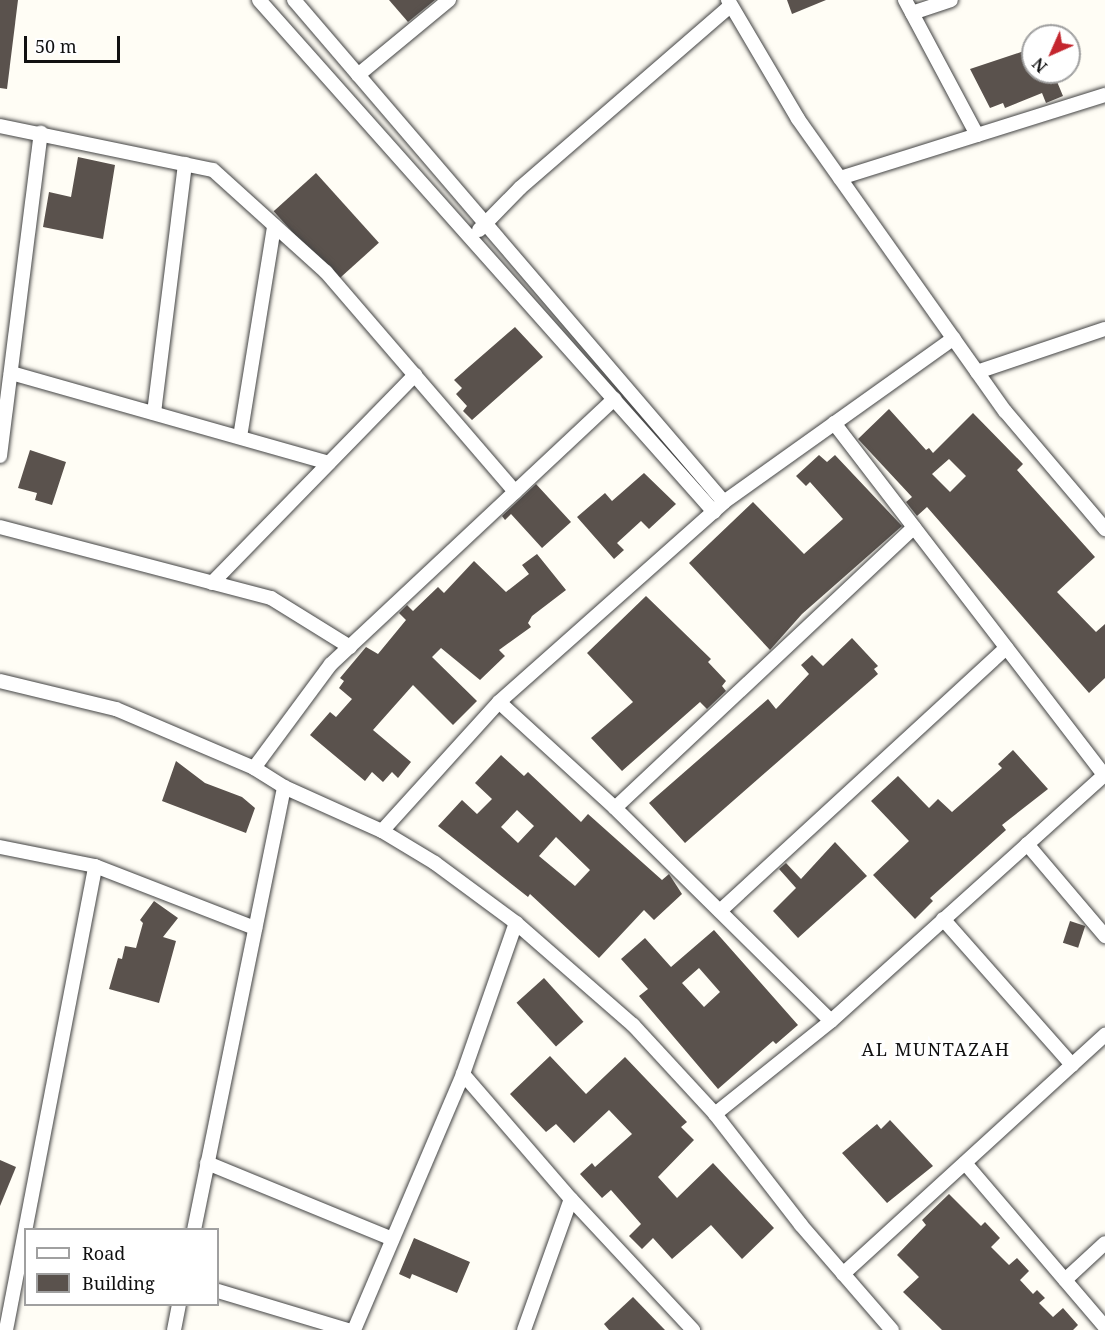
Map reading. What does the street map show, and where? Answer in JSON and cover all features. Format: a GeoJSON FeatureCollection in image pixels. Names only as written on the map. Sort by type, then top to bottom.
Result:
{"type":"FeatureCollection","features":[{"type":"Feature","properties":{"kind":"street"},"geometry":{"type":"LineString","coordinates":[[259,0],[614,399],[719,507]]}},
{"type":"Feature","properties":{"kind":"street"},"geometry":{"type":"LineString","coordinates":[[294,0],[485,223],[719,507]]}},
{"type":"Feature","properties":{"kind":"street"},"geometry":{"type":"LineString","coordinates":[[358,75],[449,0]]}},
{"type":"Feature","properties":{"kind":"street"},"geometry":{"type":"LineString","coordinates":[[905,0],[977,135]]}},
{"type":"Feature","properties":{"kind":"street"},"geometry":{"type":"LineString","coordinates":[[912,13],[951,0]]}},
{"type":"Feature","properties":{"kind":"street"},"geometry":{"type":"LineString","coordinates":[[471,237],[729,3],[798,119],[977,372],[1005,411],[1105,529]]}},
{"type":"Feature","properties":{"kind":"street"},"geometry":{"type":"LineString","coordinates":[[840,178],[1105,95]]}},
{"type":"Feature","properties":{"kind":"street"},"geometry":{"type":"LineString","coordinates":[[0,126],[213,170],[326,272],[515,492]]}},
{"type":"Feature","properties":{"kind":"street"},"geometry":{"type":"LineString","coordinates":[[0,456],[41,133]]}},
{"type":"Feature","properties":{"kind":"street"},"geometry":{"type":"LineString","coordinates":[[154,413],[185,164]]}},
{"type":"Feature","properties":{"kind":"street"},"geometry":{"type":"LineString","coordinates":[[240,437],[274,226]]}},
{"type":"Feature","properties":{"kind":"street"},"geometry":{"type":"LineString","coordinates":[[977,372],[1105,329]]}},
{"type":"Feature","properties":{"kind":"street"},"geometry":{"type":"LineString","coordinates":[[382,831],[499,702],[719,507],[954,338]]}},
{"type":"Feature","properties":{"kind":"street"},"geometry":{"type":"LineString","coordinates":[[11,373],[329,463]]}},
{"type":"Feature","properties":{"kind":"street"},"geometry":{"type":"LineString","coordinates":[[212,583],[415,375]]}},
{"type":"Feature","properties":{"kind":"street"},"geometry":{"type":"LineString","coordinates":[[254,768],[330,664],[614,399]]}},
{"type":"Feature","properties":{"kind":"street"},"geometry":{"type":"LineString","coordinates":[[715,1114],[831,1021],[1105,774],[834,423]]}},
{"type":"Feature","properties":{"kind":"street"},"geometry":{"type":"LineString","coordinates":[[0,527],[271,598],[350,647]]}},
{"type":"Feature","properties":{"kind":"street"},"geometry":{"type":"LineString","coordinates":[[615,808],[914,527]]}},
{"type":"Feature","properties":{"kind":"street"},"geometry":{"type":"LineString","coordinates":[[720,911],[1006,648]]}},
{"type":"Feature","properties":{"kind":"street"},"geometry":{"type":"LineString","coordinates":[[0,681],[116,709],[254,768],[284,787],[382,831],[435,863],[516,923],[633,1025],[715,1114],[801,1226],[892,1330]]}},
{"type":"Feature","properties":{"kind":"street"},"geometry":{"type":"LineString","coordinates":[[499,702],[615,808],[831,1021]]}},
{"type":"Feature","properties":{"kind":"street"},"geometry":{"type":"LineString","coordinates":[[194,1228],[284,787]]}},
{"type":"Feature","properties":{"kind":"street"},"geometry":{"type":"LineString","coordinates":[[1027,844],[1105,936]]}},
{"type":"Feature","properties":{"kind":"street"},"geometry":{"type":"LineString","coordinates":[[0,847],[95,866],[255,928]]}},
{"type":"Feature","properties":{"kind":"street"},"geometry":{"type":"LineString","coordinates":[[26,1228],[95,866]]}},
{"type":"Feature","properties":{"kind":"street"},"geometry":{"type":"LineString","coordinates":[[943,919],[1072,1065]]}},
{"type":"Feature","properties":{"kind":"street"},"geometry":{"type":"LineString","coordinates":[[354,1330],[464,1074],[516,923]]}},
{"type":"Feature","properties":{"kind":"street"},"geometry":{"type":"LineString","coordinates":[[843,1274],[1105,1035]]}},
{"type":"Feature","properties":{"kind":"street"},"geometry":{"type":"LineString","coordinates":[[464,1074],[571,1199],[693,1330]]}},
{"type":"Feature","properties":{"kind":"street"},"geometry":{"type":"LineString","coordinates":[[207,1163],[393,1239]]}},
{"type":"Feature","properties":{"kind":"street"},"geometry":{"type":"LineString","coordinates":[[965,1163],[1105,1327]]}},
{"type":"Feature","properties":{"kind":"street"},"geometry":{"type":"LineString","coordinates":[[524,1330],[571,1199]]}},
{"type":"Feature","properties":{"kind":"street"},"geometry":{"type":"LineString","coordinates":[[6,1330],[24,1236]]}},
{"type":"Feature","properties":{"kind":"street"},"geometry":{"type":"LineString","coordinates":[[1065,1280],[1105,1243]]}},
{"type":"Feature","properties":{"kind":"street"},"geometry":{"type":"LineString","coordinates":[[219,1291],[348,1330]]}},
{"type":"Feature","properties":{"kind":"street"},"geometry":{"type":"LineString","coordinates":[[174,1330],[179,1306]]}},
{"type":"Feature","properties":{"kind":"building"},"geometry":{"type":"Polygon","coordinates":[[[0,0],[18,0],[7,89],[0,88],[0,0]]]}},
{"type":"Feature","properties":{"kind":"building"},"geometry":{"type":"Polygon","coordinates":[[[389,0],[435,0],[408,22],[389,0]]]}},
{"type":"Feature","properties":{"kind":"building"},"geometry":{"type":"Polygon","coordinates":[[[787,0],[826,0],[792,14],[787,0]]]}},
{"type":"Feature","properties":{"kind":"building"},"geometry":{"type":"Polygon","coordinates":[[[1021,52],[1021,84],[1058,84],[1063,96],[1046,103],[1042,93],[1005,108],[1003,103],[990,108],[970,69],[1021,52]]]}},
{"type":"Feature","properties":{"kind":"building"},"geometry":{"type":"Polygon","coordinates":[[[78,157],[115,165],[103,239],[43,227],[49,192],[71,197],[78,157]]]}},
{"type":"Feature","properties":{"kind":"building"},"geometry":{"type":"Polygon","coordinates":[[[316,173],[379,243],[337,281],[274,211],[316,173]]]}},
{"type":"Feature","properties":{"kind":"building"},"geometry":{"type":"Polygon","coordinates":[[[515,327],[543,357],[472,420],[463,411],[467,406],[456,394],[462,388],[454,380],[515,327]]]}},
{"type":"Feature","properties":{"kind":"building"},"geometry":{"type":"Polygon","coordinates":[[[889,409],[926,450],[929,448],[933,453],[973,413],[1023,464],[1017,470],[1095,557],[1057,592],[1096,632],[1105,624],[1105,678],[1089,693],[927,507],[917,516],[906,502],[912,497],[858,439],[889,409]],[[949,459],[932,474],[950,492],[966,476],[949,459]]]}},
{"type":"Feature","properties":{"kind":"building"},"geometry":{"type":"Polygon","coordinates":[[[30,450],[66,462],[52,505],[35,500],[37,493],[18,488],[30,450]]]}},
{"type":"Feature","properties":{"kind":"building"},"geometry":{"type":"Polygon","coordinates":[[[819,455],[827,462],[835,455],[902,526],[802,614],[770,650],[689,563],[753,502],[804,554],[843,519],[810,482],[806,486],[796,476],[819,455]]]}},
{"type":"Feature","properties":{"kind":"building"},"geometry":{"type":"Polygon","coordinates":[[[644,473],[676,504],[649,529],[641,521],[617,543],[624,550],[614,559],[577,517],[605,493],[612,501],[644,473]]]}},
{"type":"Feature","properties":{"kind":"building"},"geometry":{"type":"Polygon","coordinates":[[[536,484],[571,522],[542,548],[511,514],[505,520],[502,516],[536,484]]]}},
{"type":"Feature","properties":{"kind":"building"},"geometry":{"type":"Polygon","coordinates":[[[537,554],[566,590],[532,616],[528,623],[531,627],[499,650],[505,656],[480,680],[441,648],[432,657],[477,701],[453,725],[413,685],[373,730],[411,762],[398,778],[392,772],[383,782],[372,772],[365,781],[310,735],[330,712],[336,717],[352,699],[339,688],[344,681],[340,678],[366,647],[378,654],[406,620],[399,613],[407,605],[413,611],[438,587],[444,593],[474,561],[506,592],[529,574],[522,565],[537,554]]]}},
{"type":"Feature","properties":{"kind":"building"},"geometry":{"type":"Polygon","coordinates":[[[646,596],[711,659],[708,662],[726,681],[722,686],[726,691],[707,709],[700,702],[622,771],[591,738],[633,702],[587,653],[646,596]]]}},
{"type":"Feature","properties":{"kind":"building"},"geometry":{"type":"Polygon","coordinates":[[[852,638],[878,666],[874,669],[878,674],[685,843],[649,803],[768,699],[776,709],[809,674],[801,665],[812,655],[823,666],[852,638]]]}},
{"type":"Feature","properties":{"kind":"building"},"geometry":{"type":"Polygon","coordinates":[[[1013,750],[1048,789],[1002,825],[1006,830],[930,898],[933,901],[915,919],[873,875],[909,841],[871,801],[898,776],[929,808],[938,799],[952,812],[1002,768],[998,764],[1013,750]]]}},
{"type":"Feature","properties":{"kind":"building"},"geometry":{"type":"Polygon","coordinates":[[[501,755],[524,776],[528,772],[581,822],[588,814],[662,880],[669,874],[682,894],[654,920],[644,910],[599,958],[530,894],[528,897],[438,826],[462,800],[477,814],[492,799],[475,783],[501,755]],[[517,810],[501,827],[518,843],[534,826],[517,810]],[[556,837],[539,856],[575,886],[590,870],[556,837]]]}},
{"type":"Feature","properties":{"kind":"building"},"geometry":{"type":"Polygon","coordinates":[[[176,761],[205,783],[242,797],[255,808],[246,833],[162,801],[176,761]]]}},
{"type":"Feature","properties":{"kind":"building"},"geometry":{"type":"Polygon","coordinates":[[[835,842],[867,876],[798,938],[773,911],[796,888],[779,869],[786,863],[801,879],[835,842]]]}},
{"type":"Feature","properties":{"kind":"building"},"geometry":{"type":"Polygon","coordinates":[[[154,901],[178,918],[163,937],[176,941],[159,1003],[109,989],[118,958],[122,959],[125,946],[136,948],[143,923],[140,920],[154,901]]]}},
{"type":"Feature","properties":{"kind":"building"},"geometry":{"type":"Polygon","coordinates":[[[1070,921],[1085,926],[1078,948],[1063,943],[1070,921]]]}},
{"type":"Feature","properties":{"kind":"building"},"geometry":{"type":"Polygon","coordinates":[[[714,930],[798,1025],[776,1044],[773,1041],[718,1089],[639,996],[648,989],[621,959],[645,938],[671,967],[714,930]],[[699,968],[682,983],[704,1007],[720,992],[699,968]]]}},
{"type":"Feature","properties":{"kind":"building"},"geometry":{"type":"Polygon","coordinates":[[[544,978],[583,1022],[556,1047],[517,1003],[544,978]]]}},
{"type":"Feature","properties":{"kind":"building"},"geometry":{"type":"Polygon","coordinates":[[[550,1056],[586,1094],[625,1057],[687,1122],[681,1127],[694,1140],[658,1177],[677,1198],[713,1163],[774,1228],[742,1259],[711,1225],[672,1259],[653,1238],[642,1249],[629,1236],[641,1224],[611,1190],[602,1198],[580,1174],[592,1163],[595,1167],[632,1134],[609,1110],[574,1143],[556,1124],[546,1132],[510,1094],[550,1056]]]}},
{"type":"Feature","properties":{"kind":"building"},"geometry":{"type":"Polygon","coordinates":[[[890,1120],[933,1166],[887,1203],[842,1153],[877,1124],[881,1129],[890,1120]]]}},
{"type":"Feature","properties":{"kind":"building"},"geometry":{"type":"Polygon","coordinates":[[[0,1160],[16,1167],[0,1206],[0,1160]]]}},
{"type":"Feature","properties":{"kind":"building"},"geometry":{"type":"Polygon","coordinates":[[[949,1194],[981,1226],[985,1222],[1000,1238],[991,1247],[1009,1265],[1017,1258],[1029,1271],[1020,1280],[1033,1294],[1037,1290],[1045,1298],[1039,1303],[1053,1317],[1063,1308],[1078,1325],[1073,1330],[942,1330],[903,1292],[919,1277],[897,1255],[926,1225],[922,1220],[949,1194]]]}},
{"type":"Feature","properties":{"kind":"building"},"geometry":{"type":"Polygon","coordinates":[[[414,1238],[470,1262],[457,1293],[412,1274],[410,1279],[399,1274],[414,1238]]]}},
{"type":"Feature","properties":{"kind":"building"},"geometry":{"type":"Polygon","coordinates":[[[633,1297],[665,1330],[609,1330],[604,1324],[633,1297]]]}},
{"type":"Feature","properties":{"kind":"district","name":"AL MUNTAZAH"},"geometry":{"type":"Point","coordinates":[936,1049]}}]}
